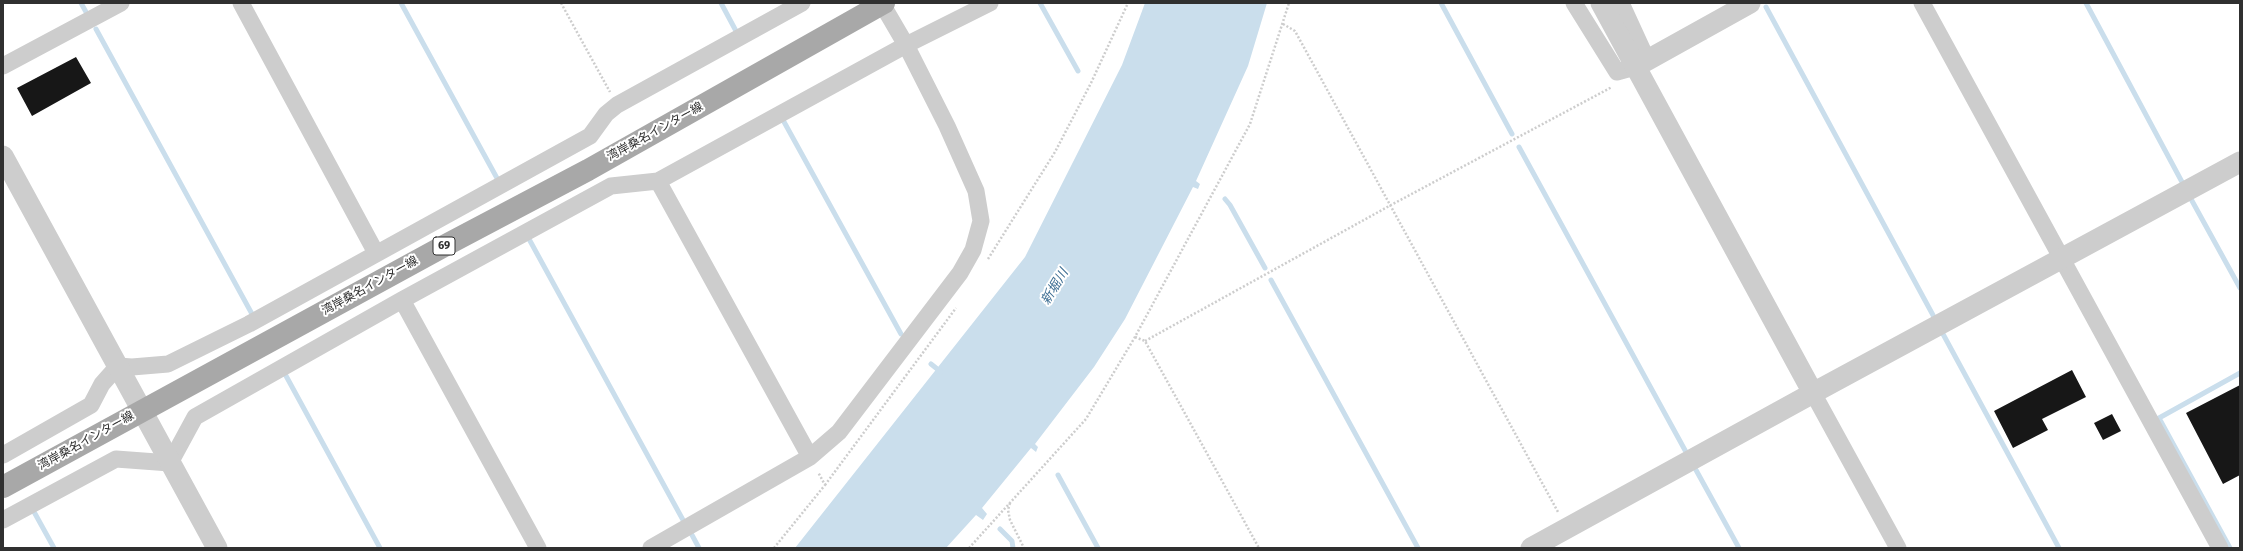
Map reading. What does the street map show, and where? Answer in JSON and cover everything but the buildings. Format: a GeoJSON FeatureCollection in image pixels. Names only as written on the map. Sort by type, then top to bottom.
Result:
{"type":"FeatureCollection","features":[{"type":"Feature","properties":{"kind":"main road","name":"湾岸桑名インター線"},"geometry":{"type":"LineString","coordinates":[[3,487],[595,166],[883,4]]}},
{"type":"Feature","properties":{"kind":"street"},"geometry":{"type":"LineString","coordinates":[[3,66],[121,3]]}},
{"type":"Feature","properties":{"kind":"street"},"geometry":{"type":"LineString","coordinates":[[240,3],[376,253]]}},
{"type":"Feature","properties":{"kind":"street"},"geometry":{"type":"LineString","coordinates":[[118,366],[132,367],[168,364],[249,324],[590,136],[606,114],[617,105],[802,3]]}},
{"type":"Feature","properties":{"kind":"street"},"geometry":{"type":"LineString","coordinates":[[170,463],[195,417],[402,300],[611,186],[658,181],[906,45],[990,3]]}},
{"type":"Feature","properties":{"kind":"street"},"geometry":{"type":"LineString","coordinates":[[1574,3],[1617,72],[1635,67],[1747,4]]}},
{"type":"Feature","properties":{"kind":"street"},"geometry":{"type":"LineString","coordinates":[[1600,3],[1898,548]]}},
{"type":"Feature","properties":{"kind":"street"},"geometry":{"type":"LineString","coordinates":[[1621,3],[1643,51],[1635,67]]}},
{"type":"Feature","properties":{"kind":"street"},"geometry":{"type":"LineString","coordinates":[[1922,3],[2220,548]]}},
{"type":"Feature","properties":{"kind":"street"},"geometry":{"type":"LineString","coordinates":[[651,548],[810,457],[839,432],[960,273],[973,250],[981,221],[976,192],[947,126],[906,45],[883,4]]}},
{"type":"Feature","properties":{"kind":"street"},"geometry":{"type":"LineString","coordinates":[[3,156],[217,548]]}},
{"type":"Feature","properties":{"kind":"street"},"geometry":{"type":"LineString","coordinates":[[1531,548],[1813,393],[2240,162]]}},
{"type":"Feature","properties":{"kind":"street"},"geometry":{"type":"LineString","coordinates":[[658,181],[810,457]]}},
{"type":"Feature","properties":{"kind":"street"},"geometry":{"type":"LineString","coordinates":[[402,300],[538,548]]}},
{"type":"Feature","properties":{"kind":"street"},"geometry":{"type":"LineString","coordinates":[[3,455],[91,405],[102,384],[118,366]]}},
{"type":"Feature","properties":{"kind":"street"},"geometry":{"type":"LineString","coordinates":[[3,520],[116,459],[170,463]]}},
{"type":"Feature","properties":{"kind":"path"},"geometry":{"type":"LineString","coordinates":[[561,3],[617,105]]}},
{"type":"Feature","properties":{"kind":"path"},"geometry":{"type":"LineString","coordinates":[[969,548],[1086,419],[1135,337],[1194,232],[1250,124],[1289,3]]}},
{"type":"Feature","properties":{"kind":"path"},"geometry":{"type":"LineString","coordinates":[[1283,24],[1295,31],[1567,528]]}},
{"type":"Feature","properties":{"kind":"path"},"geometry":{"type":"LineString","coordinates":[[1145,341],[1391,205],[1614,85]]}},
{"type":"Feature","properties":{"kind":"path"},"geometry":{"type":"LineString","coordinates":[[1135,337],[1145,341],[1259,548]]}},
{"type":"Feature","properties":{"kind":"path"},"geometry":{"type":"LineString","coordinates":[[774,548],[825,485],[810,457]]}},
{"type":"Feature","properties":{"kind":"path"},"geometry":{"type":"LineString","coordinates":[[1010,503],[1008,510],[1010,520],[1024,548]]}},
{"type":"Feature","properties":{"kind":"water","name":"新堀川"},"geometry":{"type":"Polygon","coordinates":[[[1145,3],[1267,3],[1248,66],[1196,181],[1200,184],[1198,189],[1193,187],[1125,319],[1094,367],[1035,444],[1038,447],[1036,452],[1031,448],[982,508],[987,514],[983,520],[976,515],[946,548],[795,548],[1025,257],[1122,65],[1145,3]]]}},
{"type":"Feature","properties":{"kind":"waterway"},"geometry":{"type":"LineString","coordinates":[[81,3],[86,12]]}},
{"type":"Feature","properties":{"kind":"waterway"},"geometry":{"type":"LineString","coordinates":[[401,3],[498,180]]}},
{"type":"Feature","properties":{"kind":"waterway"},"geometry":{"type":"LineString","coordinates":[[721,3],[736,31]]}},
{"type":"Feature","properties":{"kind":"waterway"},"geometry":{"type":"LineString","coordinates":[[1040,3],[1078,71]]}},
{"type":"Feature","properties":{"kind":"waterway"},"geometry":{"type":"LineString","coordinates":[[1441,3],[1512,134]]}},
{"type":"Feature","properties":{"kind":"waterway"},"geometry":{"type":"LineString","coordinates":[[2086,3],[2182,182]]}},
{"type":"Feature","properties":{"kind":"waterway"},"geometry":{"type":"LineString","coordinates":[[1766,7],[1934,317]]}},
{"type":"Feature","properties":{"kind":"waterway"},"geometry":{"type":"LineString","coordinates":[[96,29],[252,314]]}},
{"type":"Feature","properties":{"kind":"waterway"},"geometry":{"type":"LineString","coordinates":[[783,120],[901,334]]}},
{"type":"Feature","properties":{"kind":"waterway"},"geometry":{"type":"LineString","coordinates":[[1519,147],[1686,452]]}},
{"type":"Feature","properties":{"kind":"waterway"},"geometry":{"type":"LineString","coordinates":[[1225,199],[1230,205],[1265,268]]}},
{"type":"Feature","properties":{"kind":"waterway"},"geometry":{"type":"LineString","coordinates":[[2191,199],[2240,288]]}},
{"type":"Feature","properties":{"kind":"waterway"},"geometry":{"type":"LineString","coordinates":[[529,239],[683,520]]}},
{"type":"Feature","properties":{"kind":"waterway"},"geometry":{"type":"LineString","coordinates":[[1271,280],[1418,548]]}},
{"type":"Feature","properties":{"kind":"waterway"},"geometry":{"type":"LineString","coordinates":[[1943,334],[2059,548]]}},
{"type":"Feature","properties":{"kind":"waterway"},"geometry":{"type":"LineString","coordinates":[[931,364],[941,372]]}},
{"type":"Feature","properties":{"kind":"waterway"},"geometry":{"type":"LineString","coordinates":[[2230,548],[2159,418],[2240,373]]}},
{"type":"Feature","properties":{"kind":"waterway"},"geometry":{"type":"LineString","coordinates":[[285,374],[380,548]]}},
{"type":"Feature","properties":{"kind":"waterway"},"geometry":{"type":"LineString","coordinates":[[1696,470],[1739,548]]}},
{"type":"Feature","properties":{"kind":"waterway"},"geometry":{"type":"LineString","coordinates":[[1058,475],[1098,548]]}},
{"type":"Feature","properties":{"kind":"waterway"},"geometry":{"type":"LineString","coordinates":[[33,510],[54,548]]}},
{"type":"Feature","properties":{"kind":"waterway"},"geometry":{"type":"LineString","coordinates":[[1000,529],[1012,541],[1013,548]]}},
{"type":"Feature","properties":{"kind":"waterway"},"geometry":{"type":"LineString","coordinates":[[692,535],[699,548]]}}]}
